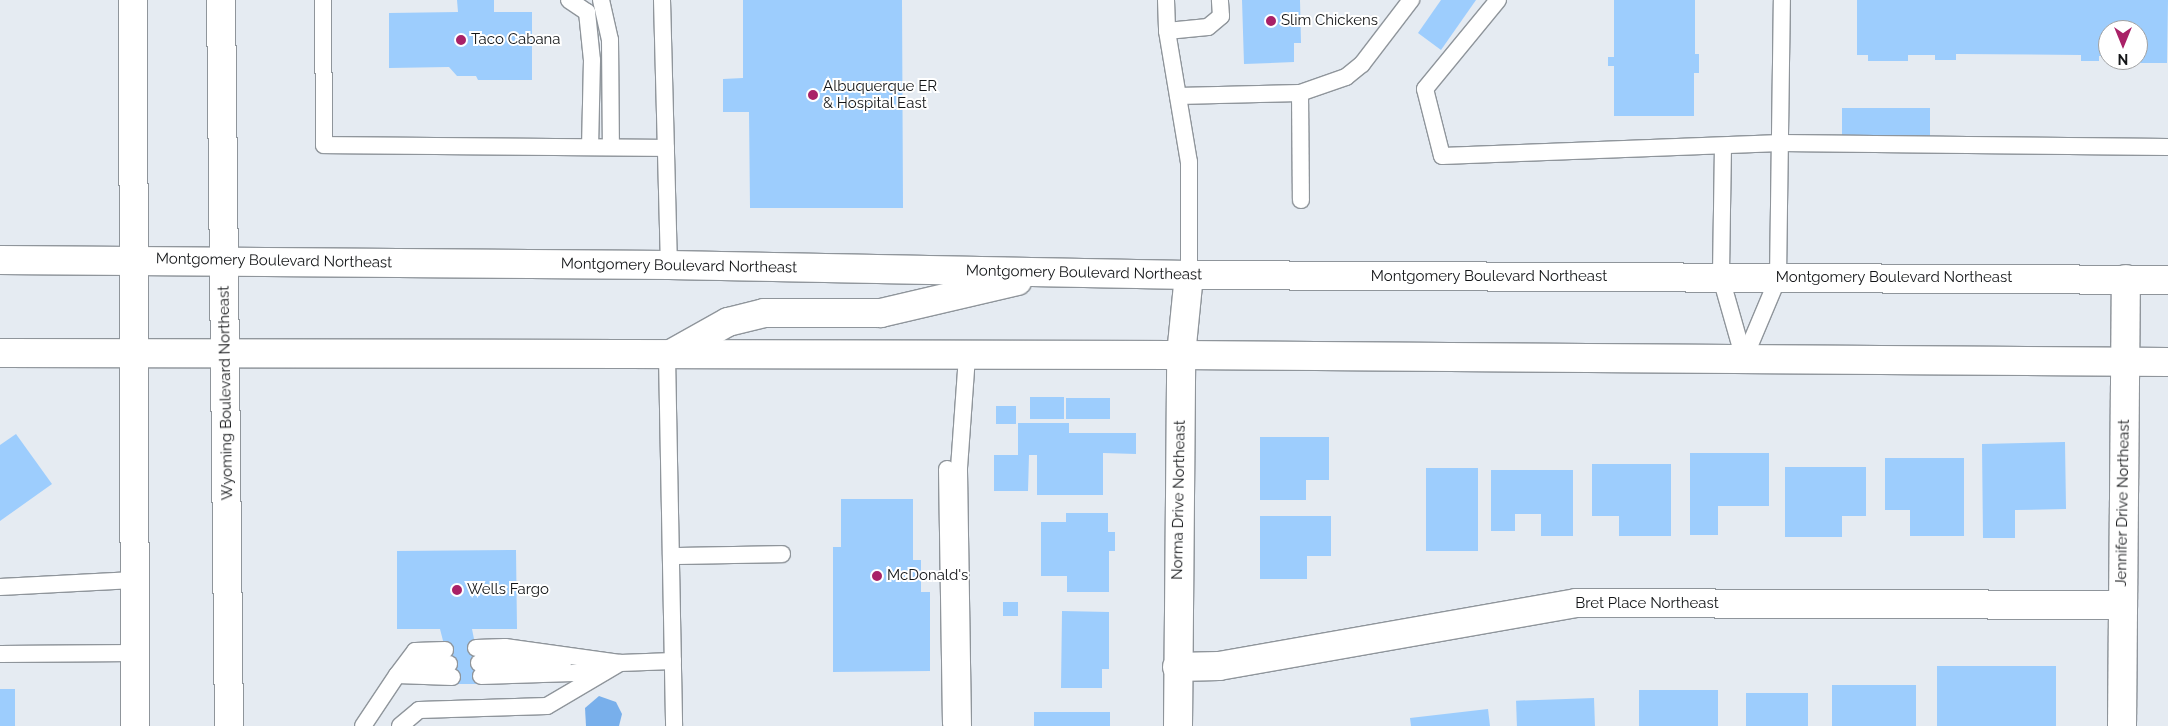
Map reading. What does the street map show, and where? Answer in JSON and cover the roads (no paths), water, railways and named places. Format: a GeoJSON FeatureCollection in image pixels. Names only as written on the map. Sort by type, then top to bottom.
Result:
{"type":"FeatureCollection","features":[{"type":"Feature","properties":{"kind":"main road"},"geometry":{"type":"LineString","coordinates":[[133,0],[135,726]]}},
{"type":"Feature","properties":{"kind":"main road","name":"Wyoming Boulevard Northeast"},"geometry":{"type":"LineString","coordinates":[[221,0],[229,726]]}},
{"type":"Feature","properties":{"kind":"main road","name":"Montgomery Boulevard Northeast"},"geometry":{"type":"LineString","coordinates":[[0,260],[669,265],[1189,275],[2168,280]]}},
{"type":"Feature","properties":{"kind":"main road"},"geometry":{"type":"LineString","coordinates":[[667,356],[728,322],[764,313],[880,313],[1055,272]]}},
{"type":"Feature","properties":{"kind":"main road","name":"Norma Drive Northeast"},"geometry":{"type":"LineString","coordinates":[[1178,726],[1181,355],[1189,275]]}},
{"type":"Feature","properties":{"kind":"main road","name":"Jennifer Drive Northeast"},"geometry":{"type":"LineString","coordinates":[[2122,726],[2121,605],[2126,280]]}},
{"type":"Feature","properties":{"kind":"main road"},"geometry":{"type":"LineString","coordinates":[[0,353],[226,356],[1181,355],[2168,362]]}},
{"type":"Feature","properties":{"kind":"main road","name":"Bret Place Northeast"},"geometry":{"type":"LineString","coordinates":[[1177,667],[1219,666],[1576,603],[2121,605]]}},
{"type":"Feature","properties":{"kind":"lane"},"geometry":{"type":"LineString","coordinates":[[323,0],[324,145],[666,148]]}},
{"type":"Feature","properties":{"kind":"lane"},"geometry":{"type":"LineString","coordinates":[[569,0],[587,12],[592,60],[590,147]]}},
{"type":"Feature","properties":{"kind":"lane"},"geometry":{"type":"LineString","coordinates":[[601,0],[610,40],[610,147]]}},
{"type":"Feature","properties":{"kind":"lane"},"geometry":{"type":"LineString","coordinates":[[662,0],[669,265]]}},
{"type":"Feature","properties":{"kind":"lane"},"geometry":{"type":"LineString","coordinates":[[1166,0],[1167,31],[1188,162],[1189,275]]}},
{"type":"Feature","properties":{"kind":"lane"},"geometry":{"type":"LineString","coordinates":[[1167,31],[1208,26],[1221,16],[1220,0]]}},
{"type":"Feature","properties":{"kind":"lane"},"geometry":{"type":"LineString","coordinates":[[1178,96],[1300,93],[1346,78],[1362,64],[1411,0]]}},
{"type":"Feature","properties":{"kind":"lane"},"geometry":{"type":"LineString","coordinates":[[1498,0],[1426,89],[1442,156],[1781,143],[2168,147]]}},
{"type":"Feature","properties":{"kind":"lane"},"geometry":{"type":"LineString","coordinates":[[1744,359],[1778,278],[1782,0]]}},
{"type":"Feature","properties":{"kind":"lane"},"geometry":{"type":"LineString","coordinates":[[1300,93],[1301,200]]}},
{"type":"Feature","properties":{"kind":"lane"},"geometry":{"type":"LineString","coordinates":[[1723,146],[1721,278],[1744,359]]}},
{"type":"Feature","properties":{"kind":"lane"},"geometry":{"type":"LineString","coordinates":[[667,356],[674,726]]}},
{"type":"Feature","properties":{"kind":"lane"},"geometry":{"type":"LineString","coordinates":[[963,726],[959,468],[967,356]]}},
{"type":"Feature","properties":{"kind":"lane"},"geometry":{"type":"LineString","coordinates":[[947,469],[951,726]]}},
{"type":"Feature","properties":{"kind":"lane"},"geometry":{"type":"LineString","coordinates":[[671,556],[782,554]]}},
{"type":"Feature","properties":{"kind":"lane"},"geometry":{"type":"LineString","coordinates":[[0,587],[134,580]]}},
{"type":"Feature","properties":{"kind":"lane"},"geometry":{"type":"LineString","coordinates":[[605,672],[478,662],[505,647],[620,663],[673,662]]}},
{"type":"Feature","properties":{"kind":"lane"},"geometry":{"type":"LineString","coordinates":[[363,726],[415,651],[449,664],[400,675]]}},
{"type":"Feature","properties":{"kind":"lane"},"geometry":{"type":"LineString","coordinates":[[0,654],[135,653]]}},
{"type":"Feature","properties":{"kind":"lane"},"geometry":{"type":"LineString","coordinates":[[400,726],[419,710],[547,706],[620,663]]}},
{"type":"Feature","properties":{"kind":"water"},"geometry":{"type":"Polygon","coordinates":[[[599,696],[616,702],[622,714],[619,726],[586,726],[585,708],[599,696]]]}},
{"type":"Feature","properties":{"kind":"place","name":"Slim Chickens"},"geometry":{"type":"Point","coordinates":[1271,21]}},
{"type":"Feature","properties":{"kind":"place","name":"Taco Cabana"},"geometry":{"type":"Point","coordinates":[461,40]}},
{"type":"Feature","properties":{"kind":"place","name":"Albuquerque ER & Hospital East"},"geometry":{"type":"Point","coordinates":[813,95]}},
{"type":"Feature","properties":{"kind":"place","name":"McDonald's"},"geometry":{"type":"Point","coordinates":[877,576]}},
{"type":"Feature","properties":{"kind":"place","name":"Wells Fargo"},"geometry":{"type":"Point","coordinates":[457,590]}}]}
